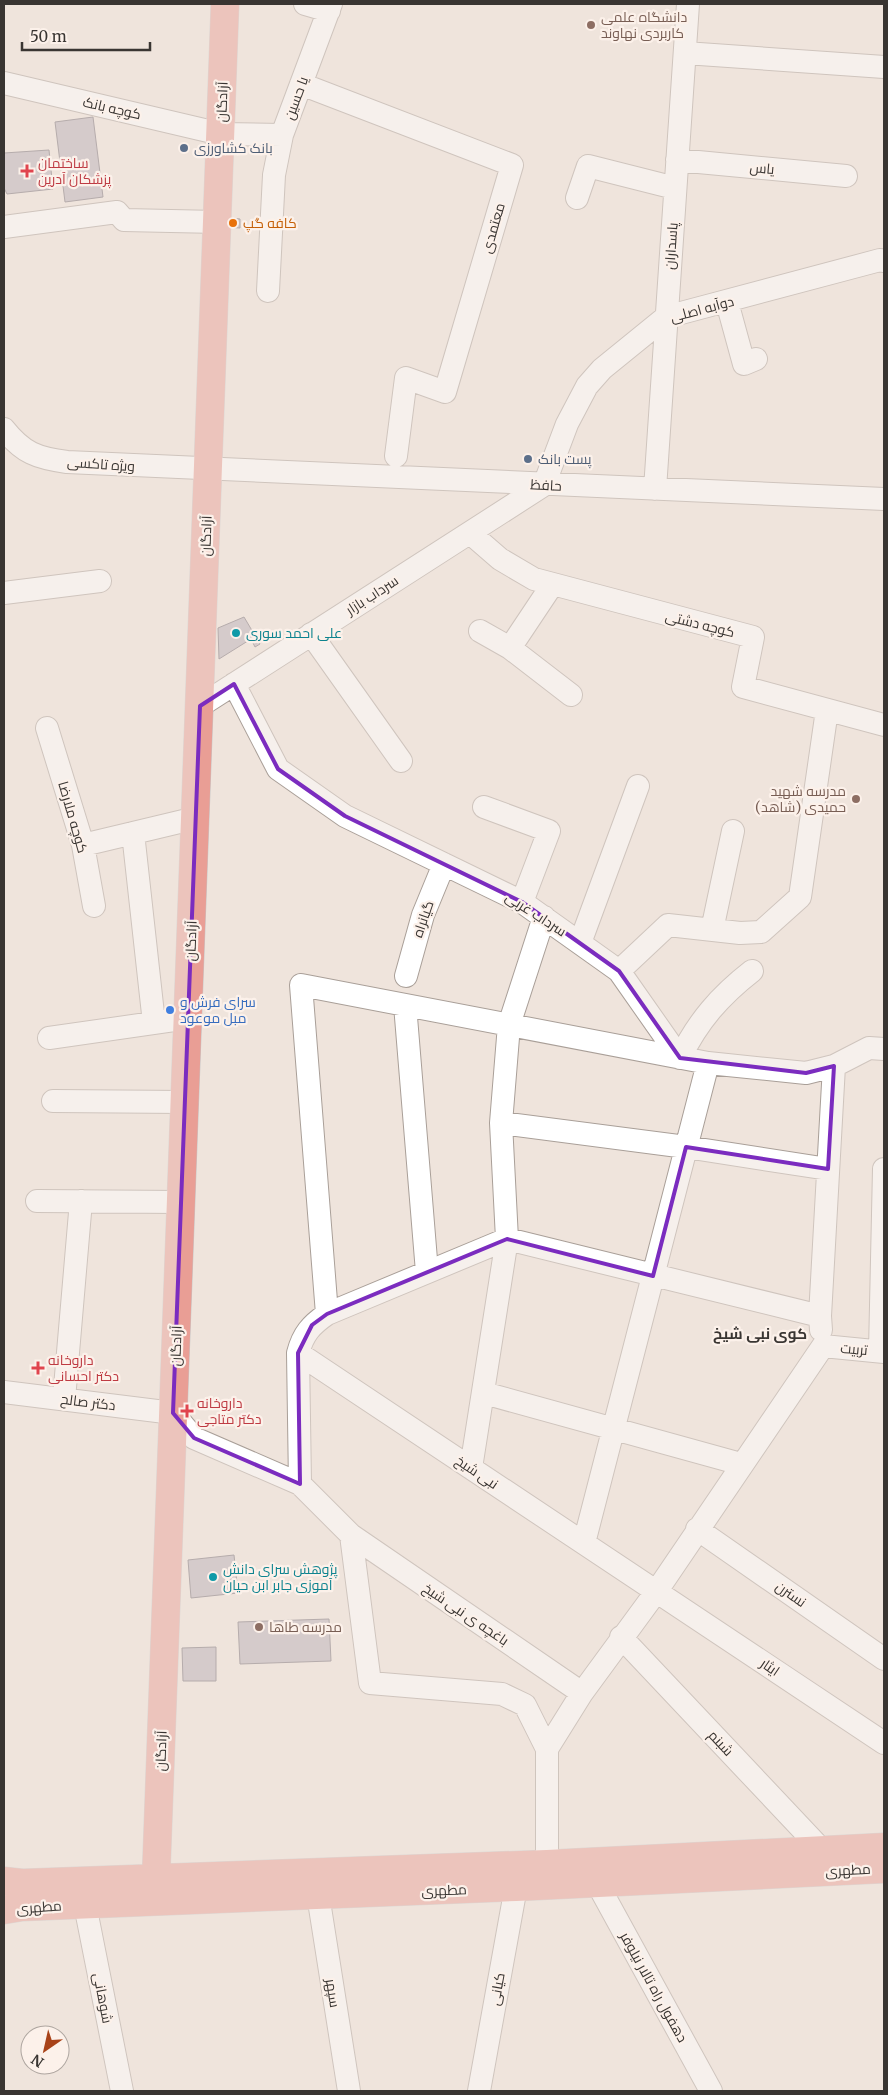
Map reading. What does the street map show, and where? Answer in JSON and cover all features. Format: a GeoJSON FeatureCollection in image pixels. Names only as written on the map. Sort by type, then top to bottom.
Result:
{"type":"FeatureCollection","features":[{"type":"Feature","properties":{"kind":"main road","name":"آزادگان"},"geometry":{"type":"LineString","coordinates":[[156,1878],[225,4]]}},
{"type":"Feature","properties":{"kind":"main road","name":"مطهری"},"geometry":{"type":"LineString","coordinates":[[4,1881],[22,1883],[547,1864],[884,1847]]}},
{"type":"Feature","properties":{"kind":"main road","name":"مطهری"},"geometry":{"type":"LineString","coordinates":[[4,1910],[22,1907],[85,1904],[516,1887],[884,1869]]}},
{"type":"Feature","properties":{"kind":"street"},"geometry":{"type":"LineString","coordinates":[[305,4],[330,7]]}},
{"type":"Feature","properties":{"kind":"street","name":"پاسداران"},"geometry":{"type":"LineString","coordinates":[[655,489],[688,4]]}},
{"type":"Feature","properties":{"kind":"street","name":"یا حسین"},"geometry":{"type":"LineString","coordinates":[[221,134],[282,135],[330,7]]}},
{"type":"Feature","properties":{"kind":"street"},"geometry":{"type":"LineString","coordinates":[[685,53],[884,67]]}},
{"type":"Feature","properties":{"kind":"street","name":"کوچه بانک"},"geometry":{"type":"LineString","coordinates":[[4,83],[221,134]]}},
{"type":"Feature","properties":{"kind":"street","name":"معتمدی"},"geometry":{"type":"LineString","coordinates":[[301,84],[512,165],[445,392],[406,378],[396,456]]}},
{"type":"Feature","properties":{"kind":"street"},"geometry":{"type":"LineString","coordinates":[[268,292],[274,175],[282,135]]}},
{"type":"Feature","properties":{"kind":"street","name":"یاس"},"geometry":{"type":"LineString","coordinates":[[677,160],[846,176]]}},
{"type":"Feature","properties":{"kind":"street"},"geometry":{"type":"LineString","coordinates":[[577,198],[588,166],[675,188]]}},
{"type":"Feature","properties":{"kind":"street"},"geometry":{"type":"LineString","coordinates":[[4,227],[117,212],[124,220],[218,222]]}},
{"type":"Feature","properties":{"kind":"street","name":"دوآبه اصلی"},"geometry":{"type":"LineString","coordinates":[[544,484],[567,424],[587,386],[602,369],[666,317],[727,302],[883,256]]}},
{"type":"Feature","properties":{"kind":"street"},"geometry":{"type":"LineString","coordinates":[[727,302],[744,364],[756,359]]}},
{"type":"Feature","properties":{"kind":"street","name":"ویژه تاکسی"},"geometry":{"type":"LineString","coordinates":[[4,429],[16,444],[42,459],[209,470]]}},
{"type":"Feature","properties":{"kind":"street","name":"حافظ"},"geometry":{"type":"LineString","coordinates":[[209,470],[884,500]]}},
{"type":"Feature","properties":{"kind":"street","name":"سرداب بازار"},"geometry":{"type":"LineString","coordinates":[[200,706],[544,484]]}},
{"type":"Feature","properties":{"kind":"street","name":"کوچه دشتی"},"geometry":{"type":"LineString","coordinates":[[470,532],[515,570],[552,585],[753,637],[743,687],[884,725]]}},
{"type":"Feature","properties":{"kind":"street"},"geometry":{"type":"LineString","coordinates":[[4,593],[100,580]]}},
{"type":"Feature","properties":{"kind":"street"},"geometry":{"type":"LineString","coordinates":[[510,648],[552,585]]}},
{"type":"Feature","properties":{"kind":"street"},"geometry":{"type":"LineString","coordinates":[[480,631],[510,648],[571,695]]}},
{"type":"Feature","properties":{"kind":"street"},"geometry":{"type":"LineString","coordinates":[[311,634],[401,761]]}},
{"type":"Feature","properties":{"kind":"street","name":"سرداب غربی"},"geometry":{"type":"LineString","coordinates":[[234,684],[278,769],[345,816],[522,902],[544,917],[619,971],[680,1058]]}},
{"type":"Feature","properties":{"kind":"street"},"geometry":{"type":"LineString","coordinates":[[619,971],[668,926],[761,932],[800,897],[827,710]]}},
{"type":"Feature","properties":{"kind":"street","name":"کوچه ملارضا"},"geometry":{"type":"LineString","coordinates":[[47,728],[83,845],[94,906]]}},
{"type":"Feature","properties":{"kind":"street"},"geometry":{"type":"LineString","coordinates":[[580,943],[638,786]]}},
{"type":"Feature","properties":{"kind":"street"},"geometry":{"type":"LineString","coordinates":[[484,807],[549,831],[522,902]]}},
{"type":"Feature","properties":{"kind":"street"},"geometry":{"type":"LineString","coordinates":[[83,845],[196,818]]}},
{"type":"Feature","properties":{"kind":"street"},"geometry":{"type":"LineString","coordinates":[[712,930],[734,830]]}},
{"type":"Feature","properties":{"kind":"street"},"geometry":{"type":"LineString","coordinates":[[133,833],[154,1023]]}},
{"type":"Feature","properties":{"kind":"street","name":"گیانراه"},"geometry":{"type":"LineString","coordinates":[[406,976],[423,915],[444,864]]}},
{"type":"Feature","properties":{"kind":"street"},"geometry":{"type":"LineString","coordinates":[[471,1468],[507,1239],[501,1123],[509,1025],[544,917]]}},
{"type":"Feature","properties":{"kind":"street"},"geometry":{"type":"LineString","coordinates":[[680,1058],[692,1033],[727,990],[752,971]]}},
{"type":"Feature","properties":{"kind":"street"},"geometry":{"type":"LineString","coordinates":[[327,1314],[302,985],[708,1063],[806,1073],[834,1066],[869,1048],[884,1049]]}},
{"type":"Feature","properties":{"kind":"street"},"geometry":{"type":"LineString","coordinates":[[405,1005],[427,1272]]}},
{"type":"Feature","properties":{"kind":"street"},"geometry":{"type":"LineString","coordinates":[[49,1038],[188,1018]]}},
{"type":"Feature","properties":{"kind":"street"},"geometry":{"type":"LineString","coordinates":[[584,1543],[708,1063]]}},
{"type":"Feature","properties":{"kind":"street"},"geometry":{"type":"LineString","coordinates":[[547,1749],[582,1693],[621,1637],[656,1592],[741,1464],[823,1346],[820,1316],[834,1066]]}},
{"type":"Feature","properties":{"kind":"street"},"geometry":{"type":"LineString","coordinates":[[53,1101],[185,1102]]}},
{"type":"Feature","properties":{"kind":"street"},"geometry":{"type":"LineString","coordinates":[[501,1123],[686,1147],[828,1169]]}},
{"type":"Feature","properties":{"kind":"street"},"geometry":{"type":"LineString","coordinates":[[882,1351],[884,1169]]}},
{"type":"Feature","properties":{"kind":"street"},"geometry":{"type":"LineString","coordinates":[[37,1200],[181,1202]]}},
{"type":"Feature","properties":{"kind":"street"},"geometry":{"type":"LineString","coordinates":[[64,1399],[81,1201]]}},
{"type":"Feature","properties":{"kind":"street"},"geometry":{"type":"LineString","coordinates":[[173,1413],[194,1438],[300,1484],[298,1353],[302,1339],[312,1325],[327,1314],[507,1239],[820,1316]]}},
{"type":"Feature","properties":{"kind":"street","name":"تربیت"},"geometry":{"type":"LineString","coordinates":[[823,1346],[882,1351]]}},
{"type":"Feature","properties":{"kind":"street","name":"نبی شیخ"},"geometry":{"type":"LineString","coordinates":[[298,1353],[656,1592]]}},
{"type":"Feature","properties":{"kind":"street","name":"دکتر صالح"},"geometry":{"type":"LineString","coordinates":[[4,1392],[173,1413]]}},
{"type":"Feature","properties":{"kind":"street"},"geometry":{"type":"LineString","coordinates":[[484,1393],[741,1464]]}},
{"type":"Feature","properties":{"kind":"street","name":"باغچه ی نبی شیخ"},"geometry":{"type":"LineString","coordinates":[[300,1484],[351,1535],[582,1693]]}},
{"type":"Feature","properties":{"kind":"street","name":"نسترن"},"geometry":{"type":"LineString","coordinates":[[697,1529],[884,1659]]}},
{"type":"Feature","properties":{"kind":"street"},"geometry":{"type":"LineString","coordinates":[[351,1535],[370,1683],[502,1694],[525,1705],[547,1749],[547,1864]]}},
{"type":"Feature","properties":{"kind":"street","name":"ایثار"},"geometry":{"type":"LineString","coordinates":[[656,1592],[884,1743]]}},
{"type":"Feature","properties":{"kind":"street","name":"شبنم"},"geometry":{"type":"LineString","coordinates":[[621,1637],[822,1849]]}},
{"type":"Feature","properties":{"kind":"street","name":"دهفول راه تالار نیلوفر"},"geometry":{"type":"LineString","coordinates":[[597,1883],[711,2091]]}},
{"type":"Feature","properties":{"kind":"street","name":"کیانی"},"geometry":{"type":"LineString","coordinates":[[479,2091],[516,1887]]}},
{"type":"Feature","properties":{"kind":"street","name":"سپهر"},"geometry":{"type":"LineString","coordinates":[[318,1895],[348,2091]]}},
{"type":"Feature","properties":{"kind":"street","name":"شوهانی"},"geometry":{"type":"LineString","coordinates":[[85,1904],[122,2091]]}},
{"type":"Feature","properties":{"kind":"highlighted area"},"geometry":{"type":"Polygon","coordinates":[[[234,684],[278,769],[345,816],[522,902],[619,971],[680,1058],[806,1073],[834,1066],[828,1169],[686,1147],[653,1276],[507,1239],[327,1314],[312,1325],[298,1353],[300,1484],[194,1438],[173,1413],[200,706],[234,684]]]}},
{"type":"Feature","properties":{"kind":"building"},"geometry":{"type":"Polygon","coordinates":[[[93,117],[103,197],[65,202],[55,122],[93,117]]]}},
{"type":"Feature","properties":{"kind":"building","name":"ساختمان پزشکان آدرین"},"geometry":{"type":"Polygon","coordinates":[[[49,150],[53,189],[7,194],[4,188],[4,153],[49,150]]]}},
{"type":"Feature","properties":{"kind":"building","name":"کافه گپ"},"geometry":{"type":"Polygon","coordinates":[[[225,217],[240,219],[240,228],[225,227],[225,217]]]}},
{"type":"Feature","properties":{"kind":"building","name":"علی احمد سوری"},"geometry":{"type":"Polygon","coordinates":[[[244,617],[260,644],[255,647],[251,639],[219,659],[218,628],[244,617]]]}},
{"type":"Feature","properties":{"kind":"building","name":"پژوهش سرای دانش آموزی جابر ابن حیان"},"geometry":{"type":"Polygon","coordinates":[[[234,1555],[238,1593],[191,1598],[188,1560],[234,1555]]]}},
{"type":"Feature","properties":{"kind":"building"},"geometry":{"type":"Polygon","coordinates":[[[329,1619],[331,1661],[240,1664],[238,1622],[329,1619]]]}},
{"type":"Feature","properties":{"kind":"building"},"geometry":{"type":"Polygon","coordinates":[[[216,1647],[216,1681],[183,1681],[182,1648],[216,1647]]]}},
{"type":"Feature","properties":{"kind":"place","name":"دانشگاه علمی کاربردی نهاوند"},"geometry":{"type":"Point","coordinates":[591,25]}},
{"type":"Feature","properties":{"kind":"place","name":"بانک کشاورزی"},"geometry":{"type":"Point","coordinates":[184,148]}},
{"type":"Feature","properties":{"kind":"place","name":"ساختمان پزشکان آدرین"},"geometry":{"type":"Point","coordinates":[27,171]}},
{"type":"Feature","properties":{"kind":"place","name":"کافه گپ"},"geometry":{"type":"Point","coordinates":[233,223]}},
{"type":"Feature","properties":{"kind":"place","name":"پست بانک"},"geometry":{"type":"Point","coordinates":[528,459]}},
{"type":"Feature","properties":{"kind":"place","name":"علی احمد سوری"},"geometry":{"type":"Point","coordinates":[236,633]}},
{"type":"Feature","properties":{"kind":"place","name":"مدرسه شهید حمیدی (شاهد)"},"geometry":{"type":"Point","coordinates":[856,799]}},
{"type":"Feature","properties":{"kind":"place","name":"سرای فرش و مبل موعود"},"geometry":{"type":"Point","coordinates":[170,1010]}},
{"type":"Feature","properties":{"kind":"place","name":"داروخانه دکتر احسانی"},"geometry":{"type":"Point","coordinates":[38,1368]}},
{"type":"Feature","properties":{"kind":"place","name":"داروخانه دکتر متاجی"},"geometry":{"type":"Point","coordinates":[187,1411]}},
{"type":"Feature","properties":{"kind":"place","name":"پژوهش سرای دانش آموزی جابر ابن حیان"},"geometry":{"type":"Point","coordinates":[213,1577]}},
{"type":"Feature","properties":{"kind":"place","name":"مدرسه طاها"},"geometry":{"type":"Point","coordinates":[259,1627]}},
{"type":"Feature","properties":{"kind":"district","name":"کوی نبی شیخ"},"geometry":{"type":"Point","coordinates":[760,1333]}}]}
